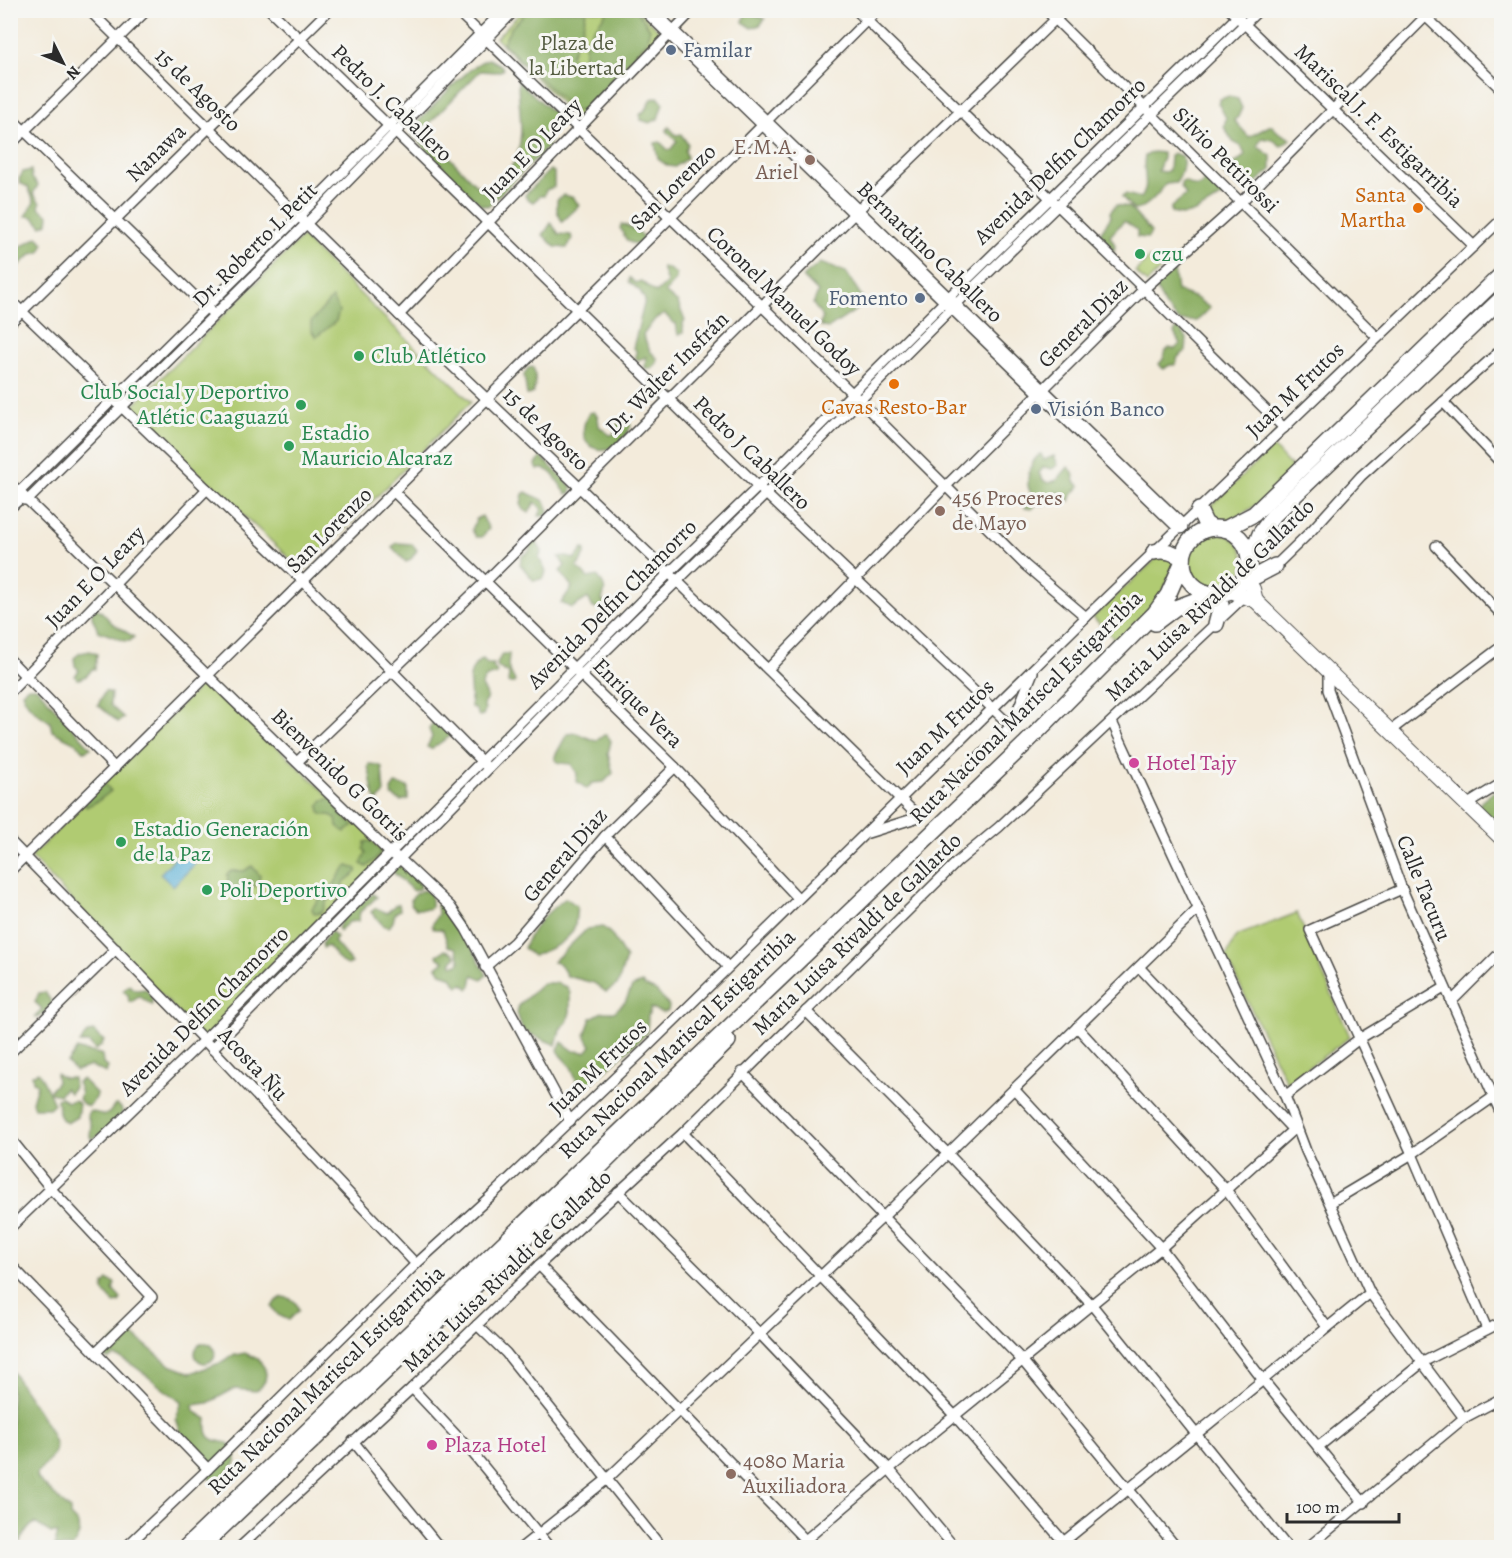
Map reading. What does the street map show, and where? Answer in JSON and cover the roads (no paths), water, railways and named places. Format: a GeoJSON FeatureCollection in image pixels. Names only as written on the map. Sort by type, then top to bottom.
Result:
{"type":"FeatureCollection","features":[{"type":"Feature","properties":{"kind":"highway","name":"Bernardino Caballero"},"geometry":{"type":"LineString","coordinates":[[648,10],[1180,526]]}},
{"type":"Feature","properties":{"kind":"highway"},"geometry":{"type":"LineString","coordinates":[[1183,558],[1190,541],[1195,536],[1254,514],[1502,274]]}},
{"type":"Feature","properties":{"kind":"highway"},"geometry":{"type":"LineString","coordinates":[[1247,583],[1260,534],[1273,516],[1502,297]]}},
{"type":"Feature","properties":{"kind":"highway"},"geometry":{"type":"LineString","coordinates":[[1199,510],[1205,523],[1242,540],[1247,583]]}},
{"type":"Feature","properties":{"kind":"highway"},"geometry":{"type":"LineString","coordinates":[[1215,529],[1180,526],[1185,573],[1192,584],[1215,598],[1221,605],[1216,624]]}},
{"type":"Feature","properties":{"kind":"highway"},"geometry":{"type":"LineString","coordinates":[[1154,552],[1170,551],[1183,558]]}},
{"type":"Feature","properties":{"kind":"highway","name":"Ruta Nacional Mariscal Estigarribia"},"geometry":{"type":"LineString","coordinates":[[185,1548],[1024,745],[1155,613],[1168,596],[1183,558]]}},
{"type":"Feature","properties":{"kind":"highway"},"geometry":{"type":"LineString","coordinates":[[1247,583],[1250,571],[1256,576],[1275,566]]}},
{"type":"Feature","properties":{"kind":"highway"},"geometry":{"type":"LineString","coordinates":[[1210,595],[1247,583]]}},
{"type":"Feature","properties":{"kind":"highway","name":"Ruta Nacional Mariscal Estigarribia"},"geometry":{"type":"LineString","coordinates":[[200,1548],[611,1156],[1163,616],[1175,608],[1210,595]]}},
{"type":"Feature","properties":{"kind":"main road"},"geometry":{"type":"LineString","coordinates":[[1247,583],[1328,670],[1502,840]]}},
{"type":"Feature","properties":{"kind":"street","name":"15 de Agosto"},"geometry":{"type":"LineString","coordinates":[[89,10],[399,315],[677,580],[919,817]]}},
{"type":"Feature","properties":{"kind":"street"},"geometry":{"type":"LineString","coordinates":[[10,145],[147,10]]}},
{"type":"Feature","properties":{"kind":"street","name":"Pedro J. Caballero"},"geometry":{"type":"LineString","coordinates":[[270,10],[486,224]]}},
{"type":"Feature","properties":{"kind":"street","name":"Nanawa"},"geometry":{"type":"LineString","coordinates":[[10,323],[329,10]]}},
{"type":"Feature","properties":{"kind":"street","name":"Coronel Manuel Godoy"},"geometry":{"type":"LineString","coordinates":[[456,10],[860,401],[1025,565],[1086,617]]}},
{"type":"Feature","properties":{"kind":"street","name":"Dr. Roberto L Petit"},"geometry":{"type":"LineString","coordinates":[[10,508],[121,407],[214,315],[303,220],[483,36],[504,10]]}},
{"type":"Feature","properties":{"kind":"street","name":"Dr. Roberto L Petit"},"geometry":{"type":"LineString","coordinates":[[483,36],[515,10]]}},
{"type":"Feature","properties":{"kind":"street","name":"Juan E O Leary"},"geometry":{"type":"LineString","coordinates":[[399,315],[693,10]]}},
{"type":"Feature","properties":{"kind":"street"},"geometry":{"type":"LineString","coordinates":[[856,10],[1284,428]]}},
{"type":"Feature","properties":{"kind":"street","name":"San Lorenzo"},"geometry":{"type":"LineString","coordinates":[[10,872],[578,310],[877,10]]}},
{"type":"Feature","properties":{"kind":"street","name":"Silvio Pettirossi"},"geometry":{"type":"LineString","coordinates":[[1046,10],[1377,337]]}},
{"type":"Feature","properties":{"kind":"street","name":"Dr. Walter Insfrán"},"geometry":{"type":"LineString","coordinates":[[297,762],[485,582],[855,212],[1065,10]]}},
{"type":"Feature","properties":{"kind":"street","name":"Avenida Delfin Chamorro"},"geometry":{"type":"LineString","coordinates":[[212,1049],[395,856],[578,671],[669,573],[852,394],[950,302],[1058,206],[1259,10]]}},
{"type":"Feature","properties":{"kind":"street","name":"Avenida Delfin Chamorro"},"geometry":{"type":"LineString","coordinates":[[578,671],[677,580],[860,401],[950,302],[1050,198],[1237,13]]}},
{"type":"Feature","properties":{"kind":"street","name":"Mariscal J. F. Estigarribia"},"geometry":{"type":"LineString","coordinates":[[1237,13],[1474,246]]}},
{"type":"Feature","properties":{"kind":"street"},"geometry":{"type":"LineString","coordinates":[[1426,13],[1502,90]]}},
{"type":"Feature","properties":{"kind":"street","name":"General Diaz"},"geometry":{"type":"LineString","coordinates":[[768,669],[946,486],[1144,289],[1241,202],[1426,13]]}},
{"type":"Feature","properties":{"kind":"street"},"geometry":{"type":"LineString","coordinates":[[10,117],[214,315]]}},
{"type":"Feature","properties":{"kind":"street","name":"Juan M Frutos"},"geometry":{"type":"LineString","coordinates":[[125,1548],[416,1263],[570,1120],[1180,526],[1502,219]]}},
{"type":"Feature","properties":{"kind":"street","name":"Dr. Roberto L Petit"},"geometry":{"type":"LineString","coordinates":[[22,497],[114,399],[207,307],[303,220]]}},
{"type":"Feature","properties":{"kind":"street","name":"Pedro J Caballero"},"geometry":{"type":"LineString","coordinates":[[486,224],[578,310],[855,580],[1011,726]]}},
{"type":"Feature","properties":{"kind":"street"},"geometry":{"type":"LineString","coordinates":[[10,300],[304,582],[485,765]]}},
{"type":"Feature","properties":{"kind":"street","name":"Maria Luisa Rivaldi de Gallardo"},"geometry":{"type":"LineString","coordinates":[[1275,566],[1311,531],[1361,476],[1502,349]]}},
{"type":"Feature","properties":{"kind":"street"},"geometry":{"type":"LineString","coordinates":[[1443,402],[1502,464]]}},
{"type":"Feature","properties":{"kind":"street","name":"Bienvenido G Gotris"},"geometry":{"type":"LineString","coordinates":[[10,483],[297,762],[450,906],[466,929],[570,1120]]}},
{"type":"Feature","properties":{"kind":"street","name":"Juan E O Leary"},"geometry":{"type":"LineString","coordinates":[[10,692],[207,489]]}},
{"type":"Feature","properties":{"kind":"street","name":"Enrique Vera"},"geometry":{"type":"LineString","coordinates":[[394,492],[675,767],[798,898]]}},
{"type":"Feature","properties":{"kind":"street"},"geometry":{"type":"LineString","coordinates":[[1436,546],[1502,615]]}},
{"type":"Feature","properties":{"kind":"street","name":"Maria Luisa Rivaldi de Gallardo"},"geometry":{"type":"LineString","coordinates":[[239,1548],[683,1132],[957,862],[983,841],[1216,624],[1247,583]]}},
{"type":"Feature","properties":{"kind":"street"},"geometry":{"type":"LineString","coordinates":[[1390,731],[1502,646]]}},
{"type":"Feature","properties":{"kind":"street"},"geometry":{"type":"LineString","coordinates":[[10,660],[115,768]]}},
{"type":"Feature","properties":{"kind":"street"},"geometry":{"type":"LineString","coordinates":[[866,833],[919,817],[1011,726],[1035,667]]}},
{"type":"Feature","properties":{"kind":"street","name":"Calle Tacuru"},"geometry":{"type":"LineString","coordinates":[[1328,670],[1328,690],[1402,889],[1502,1116]]}},
{"type":"Feature","properties":{"kind":"street"},"geometry":{"type":"LineString","coordinates":[[1112,722],[1285,1096],[1295,1129],[1370,1293],[1464,1418]]}},
{"type":"Feature","properties":{"kind":"street","name":"General Diaz"},"geometry":{"type":"LineString","coordinates":[[485,967],[514,942],[605,836],[675,767]]}},
{"type":"Feature","properties":{"kind":"street"},"geometry":{"type":"LineString","coordinates":[[1466,805],[1502,783]]}},
{"type":"Feature","properties":{"kind":"street"},"geometry":{"type":"LineString","coordinates":[[605,836],[728,967]]}},
{"type":"Feature","properties":{"kind":"street","name":"Acosta Ñu"},"geometry":{"type":"LineString","coordinates":[[10,841],[204,1040],[416,1263]]}},
{"type":"Feature","properties":{"kind":"street","name":"Avenida Delfin Chamorro"},"geometry":{"type":"LineString","coordinates":[[10,1228],[395,856]]}},
{"type":"Feature","properties":{"kind":"street"},"geometry":{"type":"LineString","coordinates":[[1402,889],[1310,930],[1412,1154],[1487,1329]]}},
{"type":"Feature","properties":{"kind":"street"},"geometry":{"type":"LineString","coordinates":[[520,1548],[606,1480],[884,1216],[1198,909]]}},
{"type":"Feature","properties":{"kind":"street"},"geometry":{"type":"LineString","coordinates":[[12,1048],[116,950]]}},
{"type":"Feature","properties":{"kind":"street"},"geometry":{"type":"LineString","coordinates":[[1451,1002],[1502,951]]}},
{"type":"Feature","properties":{"kind":"street"},"geometry":{"type":"LineString","coordinates":[[1139,967],[1295,1129]]}},
{"type":"Feature","properties":{"kind":"street"},"geometry":{"type":"LineString","coordinates":[[1285,1096],[1359,1038],[1444,988]]}},
{"type":"Feature","properties":{"kind":"street"},"geometry":{"type":"LineString","coordinates":[[806,1011],[947,1153],[1092,1305],[1288,1548]]}},
{"type":"Feature","properties":{"kind":"street"},"geometry":{"type":"LineString","coordinates":[[1077,1027],[1227,1191],[1327,1327]]}},
{"type":"Feature","properties":{"kind":"street"},"geometry":{"type":"LineString","coordinates":[[742,1072],[1022,1360],[1177,1548]]}},
{"type":"Feature","properties":{"kind":"street"},"geometry":{"type":"LineString","coordinates":[[1014,1089],[1161,1248],[1263,1380],[1364,1503]]}},
{"type":"Feature","properties":{"kind":"street"},"geometry":{"type":"LineString","coordinates":[[1330,1203],[1412,1154],[1502,1091]]}},
{"type":"Feature","properties":{"kind":"street"},"geometry":{"type":"LineString","coordinates":[[796,1548],[889,1469],[1161,1248],[1295,1129]]}},
{"type":"Feature","properties":{"kind":"street"},"geometry":{"type":"LineString","coordinates":[[683,1132],[955,1416],[1063,1545],[1370,1293]]}},
{"type":"Feature","properties":{"kind":"street"},"geometry":{"type":"LineString","coordinates":[[10,1138],[51,1189],[152,1297],[96,1352]]}},
{"type":"Feature","properties":{"kind":"street"},"geometry":{"type":"LineString","coordinates":[[1278,1143],[1293,1142],[1306,1151]]}},
{"type":"Feature","properties":{"kind":"street"},"geometry":{"type":"LineString","coordinates":[[618,1192],[760,1334],[889,1469],[955,1548]]}},
{"type":"Feature","properties":{"kind":"street"},"geometry":{"type":"LineString","coordinates":[[10,1264],[208,1469]]}},
{"type":"Feature","properties":{"kind":"street"},"geometry":{"type":"LineString","coordinates":[[539,1265],[813,1548]]}},
{"type":"Feature","properties":{"kind":"street"},"geometry":{"type":"LineString","coordinates":[[1318,1447],[1423,1362],[1502,1322]]}},
{"type":"Feature","properties":{"kind":"street"},"geometry":{"type":"LineString","coordinates":[[477,1325],[506,1353],[662,1548]]}},
{"type":"Feature","properties":{"kind":"street"},"geometry":{"type":"LineString","coordinates":[[412,1388],[471,1451],[550,1548]]}},
{"type":"Feature","properties":{"kind":"street"},"geometry":{"type":"LineString","coordinates":[[1308,1548],[1464,1418],[1502,1398]]}},
{"type":"Feature","properties":{"kind":"street"},"geometry":{"type":"LineString","coordinates":[[353,1441],[440,1548]]}},
{"type":"Feature","properties":{"kind":"water"},"geometry":{"type":"Polygon","coordinates":[[[184,848],[198,861],[173,886],[160,874],[184,848]]]}},
{"type":"Feature","properties":{"kind":"place","name":"Familar"},"geometry":{"type":"Point","coordinates":[671,50]}},
{"type":"Feature","properties":{"kind":"place","name":"E.M.A. Ariel"},"geometry":{"type":"Point","coordinates":[810,160]}},
{"type":"Feature","properties":{"kind":"place","name":"Santa Martha"},"geometry":{"type":"Point","coordinates":[1418,208]}},
{"type":"Feature","properties":{"kind":"place","name":"czu"},"geometry":{"type":"Point","coordinates":[1140,254]}},
{"type":"Feature","properties":{"kind":"place","name":"Fomento"},"geometry":{"type":"Point","coordinates":[920,298]}},
{"type":"Feature","properties":{"kind":"place","name":"Club Atlético"},"geometry":{"type":"Point","coordinates":[359,356]}},
{"type":"Feature","properties":{"kind":"place","name":"Cavas Resto-Bar"},"geometry":{"type":"Point","coordinates":[894,384]}},
{"type":"Feature","properties":{"kind":"place","name":"Club Social y Deportivo Atlétic Caaguazú"},"geometry":{"type":"Point","coordinates":[301,405]}},
{"type":"Feature","properties":{"kind":"place","name":"Visión Banco"},"geometry":{"type":"Point","coordinates":[1036,409]}},
{"type":"Feature","properties":{"kind":"place","name":"Estadio Mauricio Alcaraz"},"geometry":{"type":"Point","coordinates":[289,446]}},
{"type":"Feature","properties":{"kind":"place","name":"456 Proceres de Mayo"},"geometry":{"type":"Point","coordinates":[940,511]}},
{"type":"Feature","properties":{"kind":"place","name":"Hotel Tajy"},"geometry":{"type":"Point","coordinates":[1134,763]}},
{"type":"Feature","properties":{"kind":"place","name":"Estadio Generación de la Paz"},"geometry":{"type":"Point","coordinates":[121,842]}},
{"type":"Feature","properties":{"kind":"place","name":"Poli Deportivo"},"geometry":{"type":"Point","coordinates":[207,890]}},
{"type":"Feature","properties":{"kind":"place","name":"Plaza Hotel"},"geometry":{"type":"Point","coordinates":[432,1445]}},
{"type":"Feature","properties":{"kind":"place","name":"4080 Maria Auxiliadora"},"geometry":{"type":"Point","coordinates":[731,1474]}},
{"type":"Feature","properties":{"kind":"park label","name":"Plaza de la Libertad"},"geometry":{"type":"Point","coordinates":[577,56]}}]}
